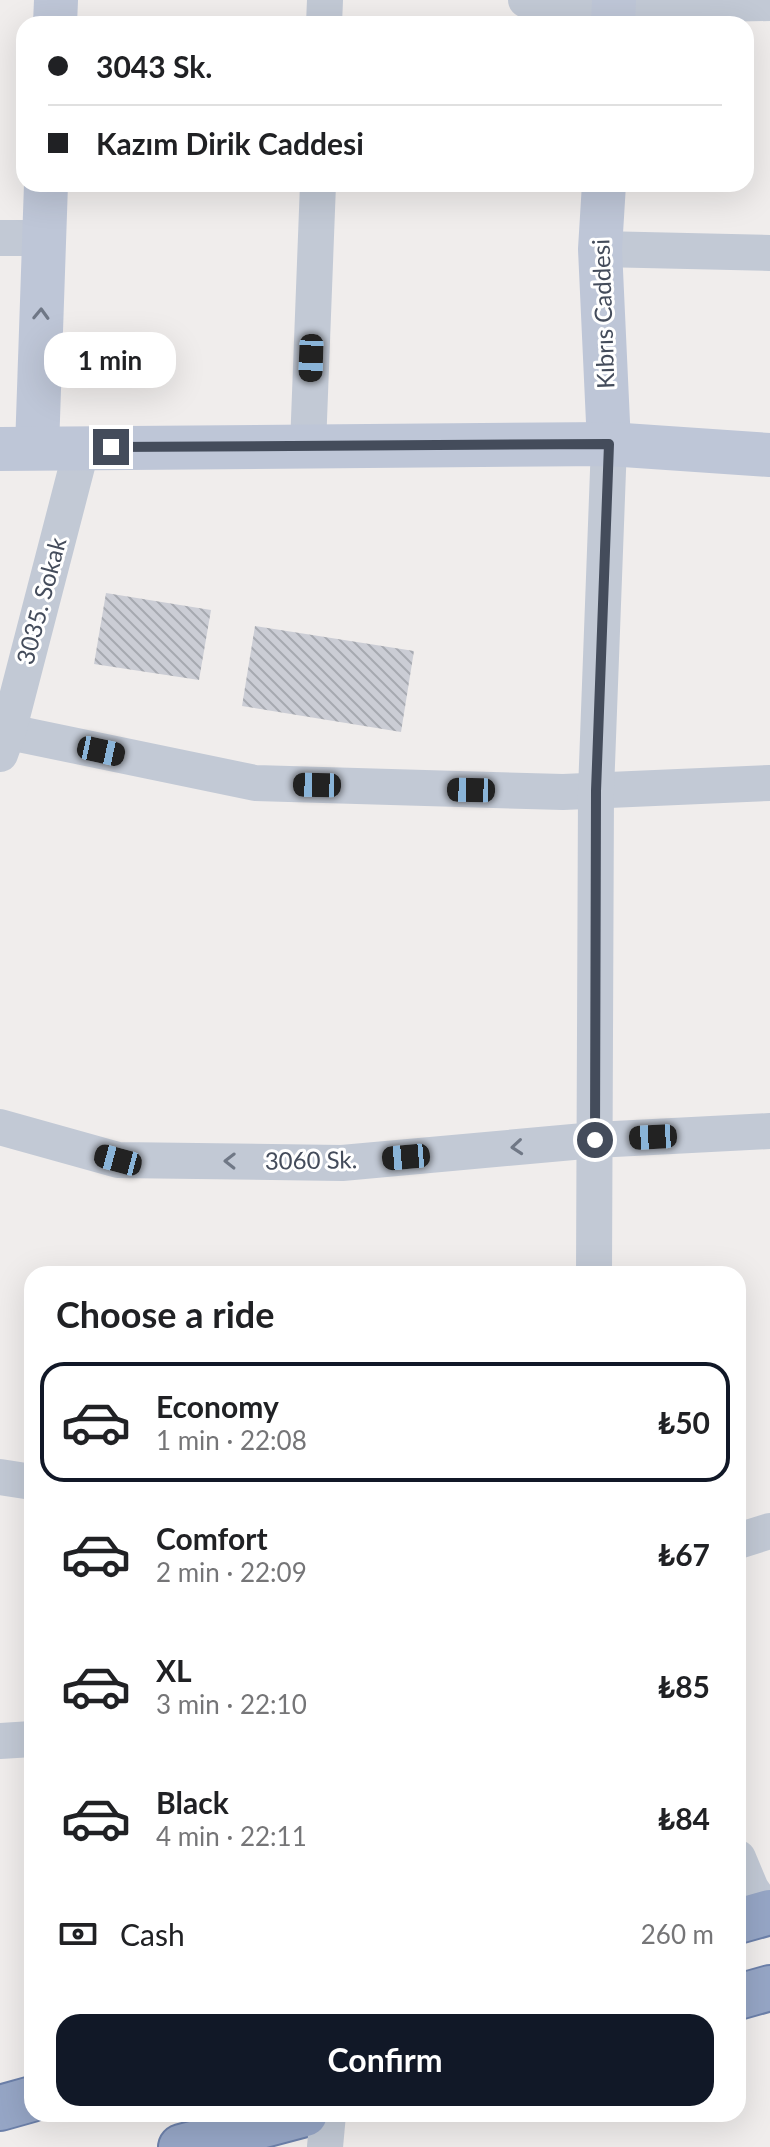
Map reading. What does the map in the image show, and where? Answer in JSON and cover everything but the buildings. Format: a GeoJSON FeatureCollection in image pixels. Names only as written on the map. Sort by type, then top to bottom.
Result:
{"type":"FeatureCollection","features":[{"type":"Feature","properties":{"kind":"highway"},"geometry":{"type":"LineString","coordinates":[[746,1995],[770,1988]]}},
{"type":"Feature","properties":{"kind":"highway"},"geometry":{"type":"LineString","coordinates":[[0,2108],[24,2101]]}},
{"type":"Feature","properties":{"kind":"highway"},"geometry":{"type":"LineString","coordinates":[[181,2147],[275,2122]]}},
{"type":"Feature","properties":{"kind":"main road"},"geometry":{"type":"LineString","coordinates":[[46,192],[44,238],[18,448],[609,444],[770,455]]}},
{"type":"Feature","properties":{"kind":"main road","name":"Kıbrıs Caddesi"},"geometry":{"type":"LineString","coordinates":[[604,192],[600,249],[609,444]]}},
{"type":"Feature","properties":{"kind":"street"},"geometry":{"type":"LineString","coordinates":[[526,0],[614,10],[770,3]]}},
{"type":"Feature","properties":{"kind":"street"},"geometry":{"type":"LineString","coordinates":[[308,446],[318,192]]}},
{"type":"Feature","properties":{"kind":"street"},"geometry":{"type":"LineString","coordinates":[[0,238],[44,238]]}},
{"type":"Feature","properties":{"kind":"street"},"geometry":{"type":"LineString","coordinates":[[600,249],[770,253]]}},
{"type":"Feature","properties":{"kind":"street"},"geometry":{"type":"LineString","coordinates":[[594,1266],[596,791],[609,444]]}},
{"type":"Feature","properties":{"kind":"street","name":"3035. Sokak"},"geometry":{"type":"LineString","coordinates":[[3,739],[82,447]]}},
{"type":"Feature","properties":{"kind":"street"},"geometry":{"type":"LineString","coordinates":[[3,739],[255,783],[563,792],[770,783]]}},
{"type":"Feature","properties":{"kind":"street","name":"3060 Sk."},"geometry":{"type":"LineString","coordinates":[[0,1127],[118,1160],[342,1163],[595,1140],[770,1131]]}},
{"type":"Feature","properties":{"kind":"street"},"geometry":{"type":"LineString","coordinates":[[0,1477],[24,1481]]}},
{"type":"Feature","properties":{"kind":"street"},"geometry":{"type":"LineString","coordinates":[[746,1538],[770,1531]]}},
{"type":"Feature","properties":{"kind":"street"},"geometry":{"type":"LineString","coordinates":[[0,1741],[24,1740]]}},
{"type":"Feature","properties":{"kind":"street"},"geometry":{"type":"LineString","coordinates":[[746,1877],[759,1915]]}},
{"type":"Feature","properties":{"kind":"street"},"geometry":{"type":"LineString","coordinates":[[325,2147],[327,2122]]}},
{"type":"Feature","properties":{"kind":"route"},"geometry":{"type":"LineString","coordinates":[[111,447],[609,444],[596,791],[595,1140]]}}]}
